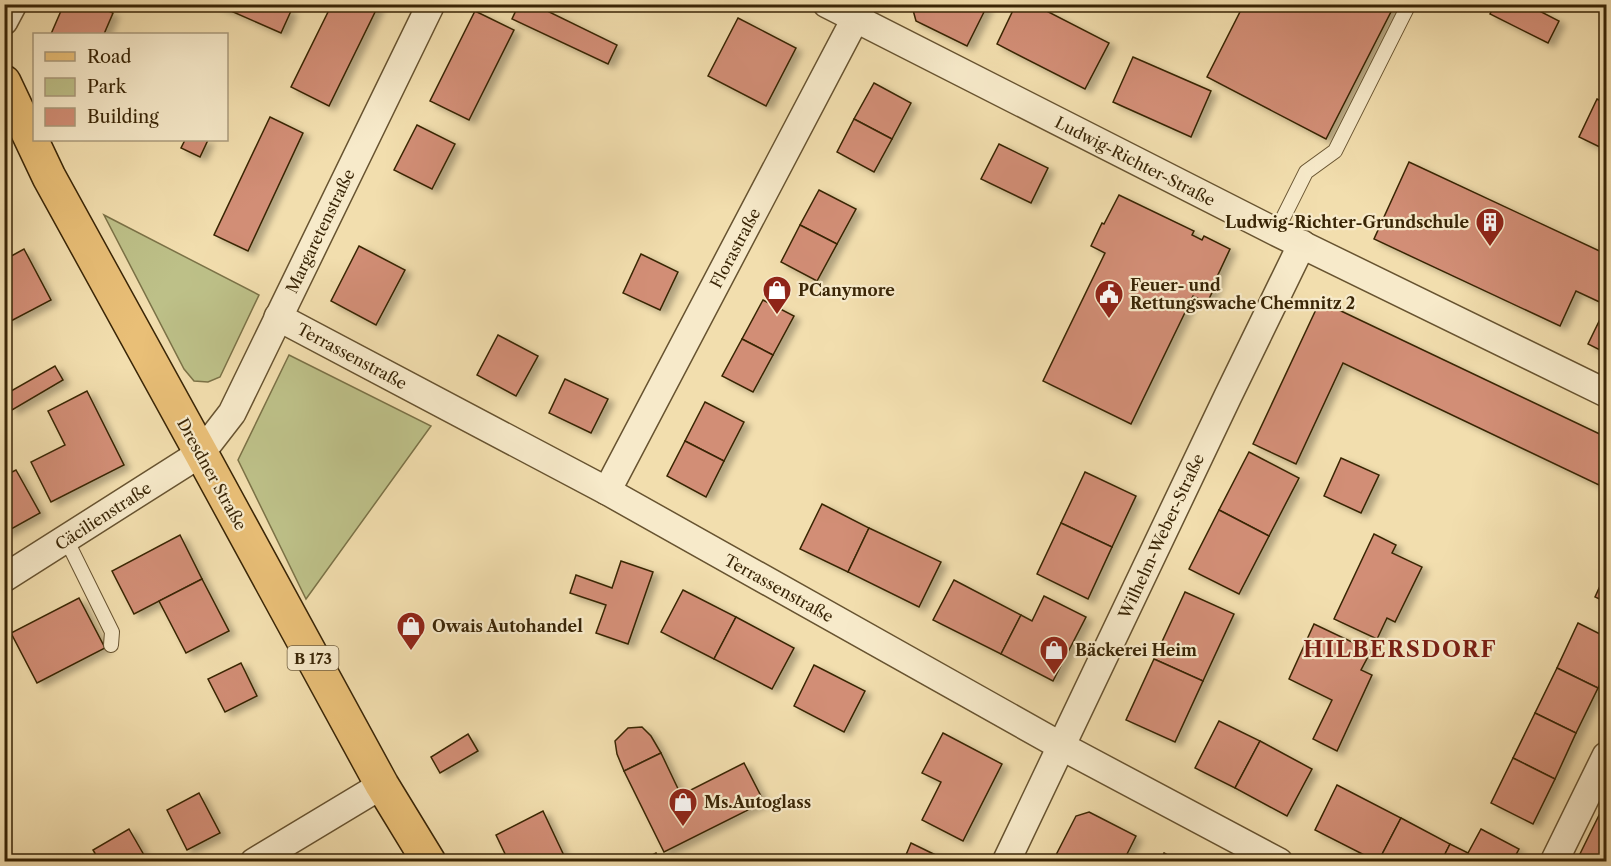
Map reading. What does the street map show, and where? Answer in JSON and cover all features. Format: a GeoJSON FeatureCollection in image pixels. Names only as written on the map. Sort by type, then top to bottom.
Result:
{"type":"FeatureCollection","features":[{"type":"Feature","properties":{"kind":"main road","name":"Dresdner Straße"},"geometry":{"type":"LineString","coordinates":[[4,82],[49,177],[382,785],[429,861]]}},
{"type":"Feature","properties":{"kind":"street"},"geometry":{"type":"LineString","coordinates":[[4,21],[13,4]]}},
{"type":"Feature","properties":{"kind":"street","name":"Margaretenstraße"},"geometry":{"type":"LineString","coordinates":[[201,453],[232,413],[431,4]]}},
{"type":"Feature","properties":{"kind":"street","name":"Ludwig-Richter-Straße"},"geometry":{"type":"LineString","coordinates":[[827,4],[859,12],[1276,232],[1606,393]]}},
{"type":"Feature","properties":{"kind":"street","name":"Florastraße"},"geometry":{"type":"LineString","coordinates":[[607,492],[859,12]]}},
{"type":"Feature","properties":{"kind":"street","name":"Wilhelm-Weber-Straße"},"geometry":{"type":"LineString","coordinates":[[1006,861],[1302,244]]}},
{"type":"Feature","properties":{"kind":"street","name":"Terrassenstraße"},"geometry":{"type":"LineString","coordinates":[[278,317],[607,492],[1061,746],[1279,861]]}},
{"type":"Feature","properties":{"kind":"street","name":"Cäcilienstraße"},"geometry":{"type":"LineString","coordinates":[[4,578],[201,453]]}},
{"type":"Feature","properties":{"kind":"street"},"geometry":{"type":"LineString","coordinates":[[1554,861],[1606,756]]}},
{"type":"Feature","properties":{"kind":"street"},"geometry":{"type":"LineString","coordinates":[[254,861],[382,785]]}},
{"type":"Feature","properties":{"kind":"lane"},"geometry":{"type":"LineString","coordinates":[[1276,232],[1306,172],[1335,151],[1409,4]]}},
{"type":"Feature","properties":{"kind":"lane"},"geometry":{"type":"LineString","coordinates":[[66,539],[112,632],[111,645]]}},
{"type":"Feature","properties":{"kind":"green space"},"geometry":{"type":"Polygon","coordinates":[[[104,215],[259,295],[220,377],[208,382],[194,381],[184,369],[104,215]]]}},
{"type":"Feature","properties":{"kind":"green space"},"geometry":{"type":"Polygon","coordinates":[[[289,355],[431,426],[306,599],[238,460],[289,355]]]}},
{"type":"Feature","properties":{"kind":"building"},"geometry":{"type":"Polygon","coordinates":[[[64,4],[94,4],[113,13],[104,33],[51,33],[64,4]]]}},
{"type":"Feature","properties":{"kind":"building"},"geometry":{"type":"Polygon","coordinates":[[[215,4],[275,4],[291,11],[281,33],[215,4]]]}},
{"type":"Feature","properties":{"kind":"building"},"geometry":{"type":"Polygon","coordinates":[[[332,4],[379,4],[329,106],[291,87],[332,4]]]}},
{"type":"Feature","properties":{"kind":"building"},"geometry":{"type":"Polygon","coordinates":[[[519,4],[533,4],[617,45],[608,64],[512,19],[519,4]]]}},
{"type":"Feature","properties":{"kind":"building"},"geometry":{"type":"Polygon","coordinates":[[[916,4],[985,4],[987,6],[967,46],[916,21],[913,10],[916,4]]]}},
{"type":"Feature","properties":{"kind":"building"},"geometry":{"type":"Polygon","coordinates":[[[1016,4],[1033,4],[1109,43],[1085,89],[997,44],[1016,4]]]}},
{"type":"Feature","properties":{"kind":"building"},"geometry":{"type":"Polygon","coordinates":[[[1244,4],[1395,4],[1326,139],[1207,77],[1244,4]]]}},
{"type":"Feature","properties":{"kind":"building"},"geometry":{"type":"Polygon","coordinates":[[[1495,4],[1526,4],[1559,21],[1548,43],[1490,14],[1495,4]]]}},
{"type":"Feature","properties":{"kind":"building"},"geometry":{"type":"Polygon","coordinates":[[[475,11],[514,30],[469,120],[430,101],[475,11]]]}},
{"type":"Feature","properties":{"kind":"building"},"geometry":{"type":"Polygon","coordinates":[[[738,18],[796,48],[766,106],[708,76],[738,18]]]}},
{"type":"Feature","properties":{"kind":"building"},"geometry":{"type":"Polygon","coordinates":[[[1133,57],[1211,91],[1191,137],[1113,102],[1133,57]]]}},
{"type":"Feature","properties":{"kind":"building"},"geometry":{"type":"Polygon","coordinates":[[[874,83],[911,103],[892,139],[854,119],[874,83]]]}},
{"type":"Feature","properties":{"kind":"building"},"geometry":{"type":"Polygon","coordinates":[[[1597,99],[1606,104],[1606,150],[1579,137],[1597,99]]]}},
{"type":"Feature","properties":{"kind":"building"},"geometry":{"type":"Polygon","coordinates":[[[270,117],[303,133],[248,251],[214,235],[270,117]]]}},
{"type":"Feature","properties":{"kind":"building"},"geometry":{"type":"Polygon","coordinates":[[[854,119],[892,139],[874,172],[837,152],[854,119]]]}},
{"type":"Feature","properties":{"kind":"building"},"geometry":{"type":"Polygon","coordinates":[[[417,125],[455,144],[432,189],[394,170],[417,125]]]}},
{"type":"Feature","properties":{"kind":"building"},"geometry":{"type":"Polygon","coordinates":[[[184,141],[208,141],[200,157],[181,148],[184,141]]]}},
{"type":"Feature","properties":{"kind":"building"},"geometry":{"type":"Polygon","coordinates":[[[999,144],[1048,168],[1031,203],[981,179],[999,144]]]}},
{"type":"Feature","properties":{"kind":"building","name":"Ludwig-Richter-Grundschule"},"geometry":{"type":"Polygon","coordinates":[[[1409,162],[1606,254],[1606,305],[1576,291],[1560,326],[1374,239],[1409,162]]]}},
{"type":"Feature","properties":{"kind":"building"},"geometry":{"type":"Polygon","coordinates":[[[819,190],[856,209],[837,244],[800,225],[819,190]]]}},
{"type":"Feature","properties":{"kind":"building"},"geometry":{"type":"Polygon","coordinates":[[[1119,195],[1194,231],[1192,235],[1202,240],[1204,236],[1230,249],[1207,303],[1193,296],[1131,424],[1043,381],[1105,253],[1091,246],[1119,195]]]}},
{"type":"Feature","properties":{"kind":"building"},"geometry":{"type":"Polygon","coordinates":[[[800,225],[837,244],[817,281],[781,262],[800,225]]]}},
{"type":"Feature","properties":{"kind":"building"},"geometry":{"type":"Polygon","coordinates":[[[359,246],[405,270],[376,325],[331,301],[359,246]]]}},
{"type":"Feature","properties":{"kind":"building"},"geometry":{"type":"Polygon","coordinates":[[[24,249],[51,300],[9,322],[4,314],[4,260],[24,249]]]}},
{"type":"Feature","properties":{"kind":"building"},"geometry":{"type":"Polygon","coordinates":[[[641,254],[678,272],[660,310],[623,293],[641,254]]]}},
{"type":"Feature","properties":{"kind":"building"},"geometry":{"type":"Polygon","coordinates":[[[763,300],[794,316],[773,355],[742,339],[763,300]]]}},
{"type":"Feature","properties":{"kind":"building"},"geometry":{"type":"Polygon","coordinates":[[[1320,301],[1606,437],[1606,469],[1599,485],[1343,363],[1296,464],[1253,444],[1320,301]]]}},
{"type":"Feature","properties":{"kind":"building"},"geometry":{"type":"Polygon","coordinates":[[[1606,307],[1606,353],[1588,344],[1606,307]]]}},
{"type":"Feature","properties":{"kind":"building"},"geometry":{"type":"Polygon","coordinates":[[[498,335],[538,356],[516,396],[477,375],[498,335]]]}},
{"type":"Feature","properties":{"kind":"building"},"geometry":{"type":"Polygon","coordinates":[[[742,339],[773,355],[753,392],[722,376],[742,339]]]}},
{"type":"Feature","properties":{"kind":"building"},"geometry":{"type":"Polygon","coordinates":[[[55,366],[63,380],[12,410],[4,395],[55,366]]]}},
{"type":"Feature","properties":{"kind":"building"},"geometry":{"type":"Polygon","coordinates":[[[565,379],[608,399],[591,433],[549,413],[565,379]]]}},
{"type":"Feature","properties":{"kind":"building"},"geometry":{"type":"Polygon","coordinates":[[[87,391],[124,465],[51,502],[31,462],[65,445],[48,411],[87,391]]]}},
{"type":"Feature","properties":{"kind":"building"},"geometry":{"type":"Polygon","coordinates":[[[705,402],[744,422],[724,461],[685,441],[705,402]]]}},
{"type":"Feature","properties":{"kind":"building"},"geometry":{"type":"Polygon","coordinates":[[[685,441],[724,461],[706,497],[667,476],[685,441]]]}},
{"type":"Feature","properties":{"kind":"building"},"geometry":{"type":"Polygon","coordinates":[[[1249,452],[1299,478],[1269,536],[1219,510],[1249,452]]]}},
{"type":"Feature","properties":{"kind":"building"},"geometry":{"type":"Polygon","coordinates":[[[1341,458],[1379,475],[1361,513],[1324,496],[1341,458]]]}},
{"type":"Feature","properties":{"kind":"building"},"geometry":{"type":"Polygon","coordinates":[[[16,470],[40,513],[4,533],[4,476],[16,470]]]}},
{"type":"Feature","properties":{"kind":"building"},"geometry":{"type":"Polygon","coordinates":[[[1085,472],[1136,496],[1112,547],[1061,523],[1085,472]]]}},
{"type":"Feature","properties":{"kind":"building"},"geometry":{"type":"Polygon","coordinates":[[[822,504],[869,528],[848,572],[800,549],[822,504]]]}},
{"type":"Feature","properties":{"kind":"building"},"geometry":{"type":"Polygon","coordinates":[[[1219,510],[1269,536],[1239,594],[1189,569],[1219,510]]]}},
{"type":"Feature","properties":{"kind":"building"},"geometry":{"type":"Polygon","coordinates":[[[1061,523],[1112,547],[1088,599],[1037,574],[1061,523]]]}},
{"type":"Feature","properties":{"kind":"building"},"geometry":{"type":"Polygon","coordinates":[[[869,528],[941,562],[919,607],[848,572],[869,528]]]}},
{"type":"Feature","properties":{"kind":"building"},"geometry":{"type":"Polygon","coordinates":[[[1374,534],[1396,545],[1392,553],[1422,567],[1395,622],[1387,618],[1377,639],[1334,619],[1374,534]]]}},
{"type":"Feature","properties":{"kind":"building"},"geometry":{"type":"Polygon","coordinates":[[[180,535],[202,579],[134,614],[112,571],[180,535]]]}},
{"type":"Feature","properties":{"kind":"building"},"geometry":{"type":"Polygon","coordinates":[[[621,561],[653,572],[628,644],[596,633],[606,605],[570,593],[576,575],[612,588],[621,561]]]}},
{"type":"Feature","properties":{"kind":"building"},"geometry":{"type":"Polygon","coordinates":[[[1606,573],[1606,602],[1595,597],[1606,573]]]}},
{"type":"Feature","properties":{"kind":"building"},"geometry":{"type":"Polygon","coordinates":[[[202,579],[229,631],[186,653],[159,601],[202,579]]]}},
{"type":"Feature","properties":{"kind":"building"},"geometry":{"type":"Polygon","coordinates":[[[954,580],[1021,615],[1001,654],[933,620],[954,580]]]}},
{"type":"Feature","properties":{"kind":"building"},"geometry":{"type":"Polygon","coordinates":[[[683,590],[736,617],[714,659],[661,632],[683,590]]]}},
{"type":"Feature","properties":{"kind":"building"},"geometry":{"type":"Polygon","coordinates":[[[1185,592],[1234,614],[1203,681],[1154,659],[1185,592]]]}},
{"type":"Feature","properties":{"kind":"building"},"geometry":{"type":"Polygon","coordinates":[[[1044,596],[1086,617],[1053,681],[1001,654],[1021,615],[1032,621],[1044,596]]]}},
{"type":"Feature","properties":{"kind":"building"},"geometry":{"type":"Polygon","coordinates":[[[79,598],[105,648],[37,683],[11,633],[79,598]]]}},
{"type":"Feature","properties":{"kind":"building"},"geometry":{"type":"Polygon","coordinates":[[[736,617],[794,648],[772,689],[714,659],[736,617]]]}},
{"type":"Feature","properties":{"kind":"building"},"geometry":{"type":"Polygon","coordinates":[[[1578,623],[1606,637],[1606,672],[1598,688],[1557,668],[1578,623]]]}},
{"type":"Feature","properties":{"kind":"building"},"geometry":{"type":"Polygon","coordinates":[[[1314,624],[1371,651],[1361,670],[1372,675],[1337,751],[1313,739],[1332,700],[1289,679],[1314,624]]]}},
{"type":"Feature","properties":{"kind":"building"},"geometry":{"type":"Polygon","coordinates":[[[1154,659],[1203,681],[1175,742],[1126,720],[1154,659]]]}},
{"type":"Feature","properties":{"kind":"building"},"geometry":{"type":"Polygon","coordinates":[[[241,663],[257,696],[225,712],[208,679],[241,663]]]}},
{"type":"Feature","properties":{"kind":"building"},"geometry":{"type":"Polygon","coordinates":[[[814,665],[865,691],[844,732],[794,706],[814,665]]]}},
{"type":"Feature","properties":{"kind":"building"},"geometry":{"type":"Polygon","coordinates":[[[1557,668],[1598,688],[1576,733],[1535,713],[1557,668]]]}},
{"type":"Feature","properties":{"kind":"building"},"geometry":{"type":"Polygon","coordinates":[[[1535,713],[1576,733],[1555,779],[1513,758],[1535,713]]]}},
{"type":"Feature","properties":{"kind":"building"},"geometry":{"type":"Polygon","coordinates":[[[1219,721],[1260,741],[1235,788],[1195,768],[1219,721]]]}},
{"type":"Feature","properties":{"kind":"building"},"geometry":{"type":"Polygon","coordinates":[[[642,727],[651,736],[661,753],[624,771],[617,754],[615,741],[628,728],[642,727]]]}},
{"type":"Feature","properties":{"kind":"building"},"geometry":{"type":"Polygon","coordinates":[[[943,733],[1002,764],[963,841],[922,820],[941,782],[922,773],[943,733]]]}},
{"type":"Feature","properties":{"kind":"building"},"geometry":{"type":"Polygon","coordinates":[[[468,734],[478,751],[440,773],[431,757],[468,734]]]}},
{"type":"Feature","properties":{"kind":"building"},"geometry":{"type":"Polygon","coordinates":[[[1260,741],[1312,769],[1287,816],[1235,788],[1260,741]]]}},
{"type":"Feature","properties":{"kind":"building","name":"Ms.Autoglass"},"geometry":{"type":"Polygon","coordinates":[[[661,753],[681,795],[744,763],[764,802],[664,852],[624,771],[661,753]]]}},
{"type":"Feature","properties":{"kind":"building"},"geometry":{"type":"Polygon","coordinates":[[[1513,758],[1555,779],[1533,824],[1491,803],[1513,758]]]}},
{"type":"Feature","properties":{"kind":"building"},"geometry":{"type":"Polygon","coordinates":[[[1337,785],[1401,818],[1378,862],[1315,830],[1337,785]]]}},
{"type":"Feature","properties":{"kind":"building"},"geometry":{"type":"Polygon","coordinates":[[[199,793],[220,833],[187,850],[167,810],[199,793]]]}},
{"type":"Feature","properties":{"kind":"building"},"geometry":{"type":"Polygon","coordinates":[[[1606,801],[1606,849],[1600,862],[1576,862],[1606,801]]]}},
{"type":"Feature","properties":{"kind":"building"},"geometry":{"type":"Polygon","coordinates":[[[543,811],[567,862],[509,862],[496,835],[543,811]]]}},
{"type":"Feature","properties":{"kind":"building"},"geometry":{"type":"Polygon","coordinates":[[[1089,812],[1136,836],[1123,862],[1067,862],[1056,855],[1076,816],[1089,812]]]}},
{"type":"Feature","properties":{"kind":"building"},"geometry":{"type":"Polygon","coordinates":[[[1401,818],[1450,844],[1441,862],[1378,862],[1401,818]]]}},
{"type":"Feature","properties":{"kind":"building"},"geometry":{"type":"Polygon","coordinates":[[[129,829],[148,862],[100,862],[93,850],[129,829]]]}},
{"type":"Feature","properties":{"kind":"building"},"geometry":{"type":"Polygon","coordinates":[[[1481,829],[1519,849],[1512,862],[1441,862],[1450,844],[1468,853],[1481,829]]]}},
{"type":"Feature","properties":{"kind":"building"},"geometry":{"type":"Polygon","coordinates":[[[911,843],[950,862],[903,862],[911,843]]]}},
{"type":"Feature","properties":{"kind":"building"},"geometry":{"type":"Polygon","coordinates":[[[656,853],[660,862],[639,862],[656,853]]]}},
{"type":"Feature","properties":{"kind":"building"},"geometry":{"type":"Polygon","coordinates":[[[1164,853],[1180,862],[1160,862],[1164,853]]]}},
{"type":"Feature","properties":{"kind":"place","name":"Ludwig-Richter-Grundschule"},"geometry":{"type":"Point","coordinates":[1490,248]}},
{"type":"Feature","properties":{"kind":"place","name":"PCanymore"},"geometry":{"type":"Point","coordinates":[777,316]}},
{"type":"Feature","properties":{"kind":"place","name":"Feuer- und Rettungswache Chemnitz 2"},"geometry":{"type":"Point","coordinates":[1109,320]}},
{"type":"Feature","properties":{"kind":"place","name":"Owais Autohandel"},"geometry":{"type":"Point","coordinates":[411,652]}},
{"type":"Feature","properties":{"kind":"place","name":"Bäckerei Heim"},"geometry":{"type":"Point","coordinates":[1054,676]}},
{"type":"Feature","properties":{"kind":"place","name":"Ms.Autoglass"},"geometry":{"type":"Point","coordinates":[683,828]}},
{"type":"Feature","properties":{"kind":"district","name":"HILBERSDORF"},"geometry":{"type":"Point","coordinates":[1400,649]}}]}
